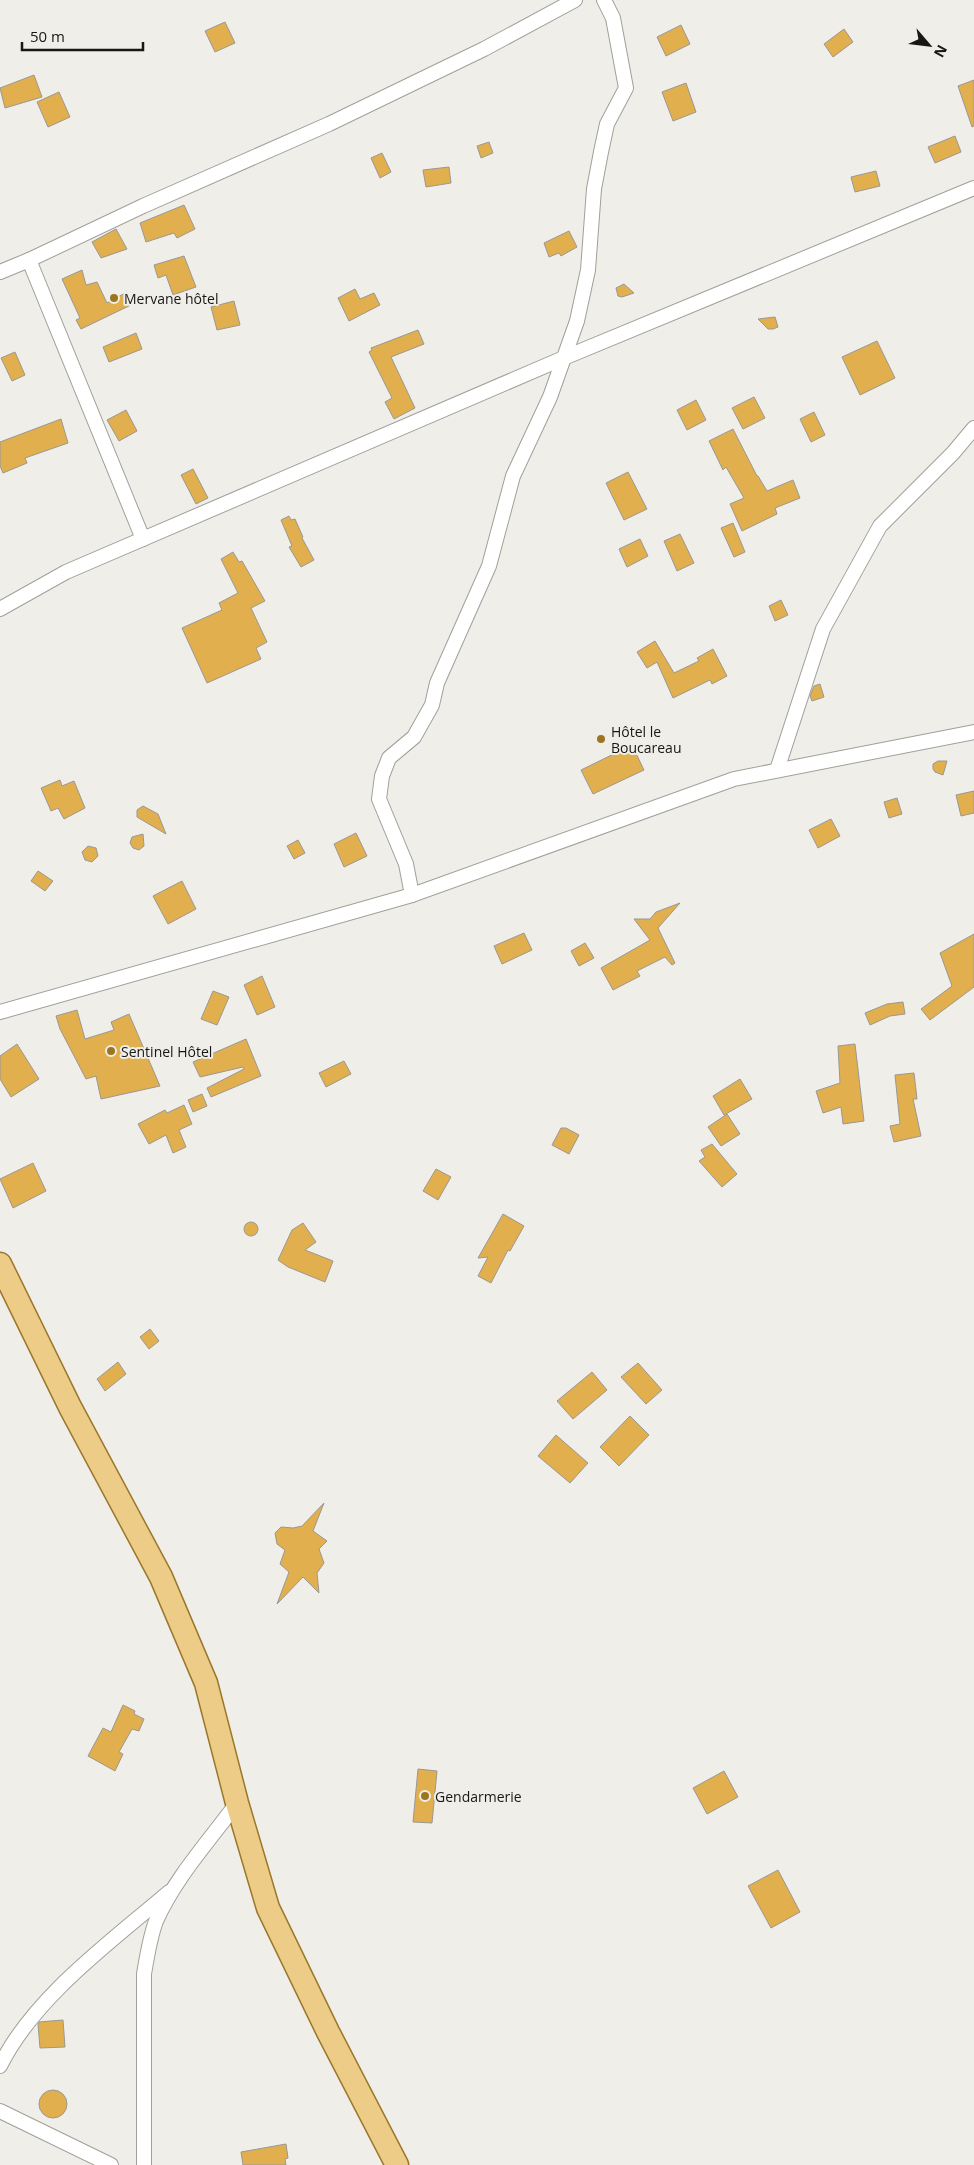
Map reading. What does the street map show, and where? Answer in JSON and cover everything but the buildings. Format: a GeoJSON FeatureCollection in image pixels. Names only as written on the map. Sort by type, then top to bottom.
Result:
{"type":"FeatureCollection","features":[{"type":"Feature","properties":{"kind":"main road"},"geometry":{"type":"LineString","coordinates":[[0,1264],[70,1407],[161,1577],[206,1683],[236,1804],[268,1908],[328,2032],[397,2165]]}},
{"type":"Feature","properties":{"kind":"street"},"geometry":{"type":"LineString","coordinates":[[0,272],[329,124],[484,49],[575,0]]}},
{"type":"Feature","properties":{"kind":"street"},"geometry":{"type":"LineString","coordinates":[[412,896],[406,864],[379,799],[382,776],[389,758],[414,737],[432,705],[437,683],[489,566],[513,476],[550,397],[566,357],[588,270],[594,189],[607,124],[626,88],[613,18],[604,0]]}},
{"type":"Feature","properties":{"kind":"street"},"geometry":{"type":"LineString","coordinates":[[0,610],[66,572],[142,539],[566,357],[974,188]]}},
{"type":"Feature","properties":{"kind":"street"},"geometry":{"type":"LineString","coordinates":[[30,260],[142,539]]}},
{"type":"Feature","properties":{"kind":"street"},"geometry":{"type":"LineString","coordinates":[[777,770],[823,629],[880,526],[953,453],[974,428]]}},
{"type":"Feature","properties":{"kind":"street"},"geometry":{"type":"LineString","coordinates":[[0,1012],[412,896],[734,779],[974,732]]}},
{"type":"Feature","properties":{"kind":"street"},"geometry":{"type":"LineString","coordinates":[[144,2165],[144,1974],[156,1922],[175,1886],[236,1804]]}},
{"type":"Feature","properties":{"kind":"street"},"geometry":{"type":"LineString","coordinates":[[0,2066],[6,2054],[41,2007],[70,1977],[175,1886]]}},
{"type":"Feature","properties":{"kind":"street"},"geometry":{"type":"LineString","coordinates":[[0,2111],[111,2165]]}},
{"type":"Feature","properties":{"kind":"place","name":"Mervane hôtel"},"geometry":{"type":"Point","coordinates":[114,298]}},
{"type":"Feature","properties":{"kind":"place","name":"Hôtel le Boucareau"},"geometry":{"type":"Point","coordinates":[601,739]}},
{"type":"Feature","properties":{"kind":"place","name":"Sentinel Hôtel"},"geometry":{"type":"Point","coordinates":[111,1051]}},
{"type":"Feature","properties":{"kind":"place","name":"Gendarmerie"},"geometry":{"type":"Point","coordinates":[425,1796]}}]}
